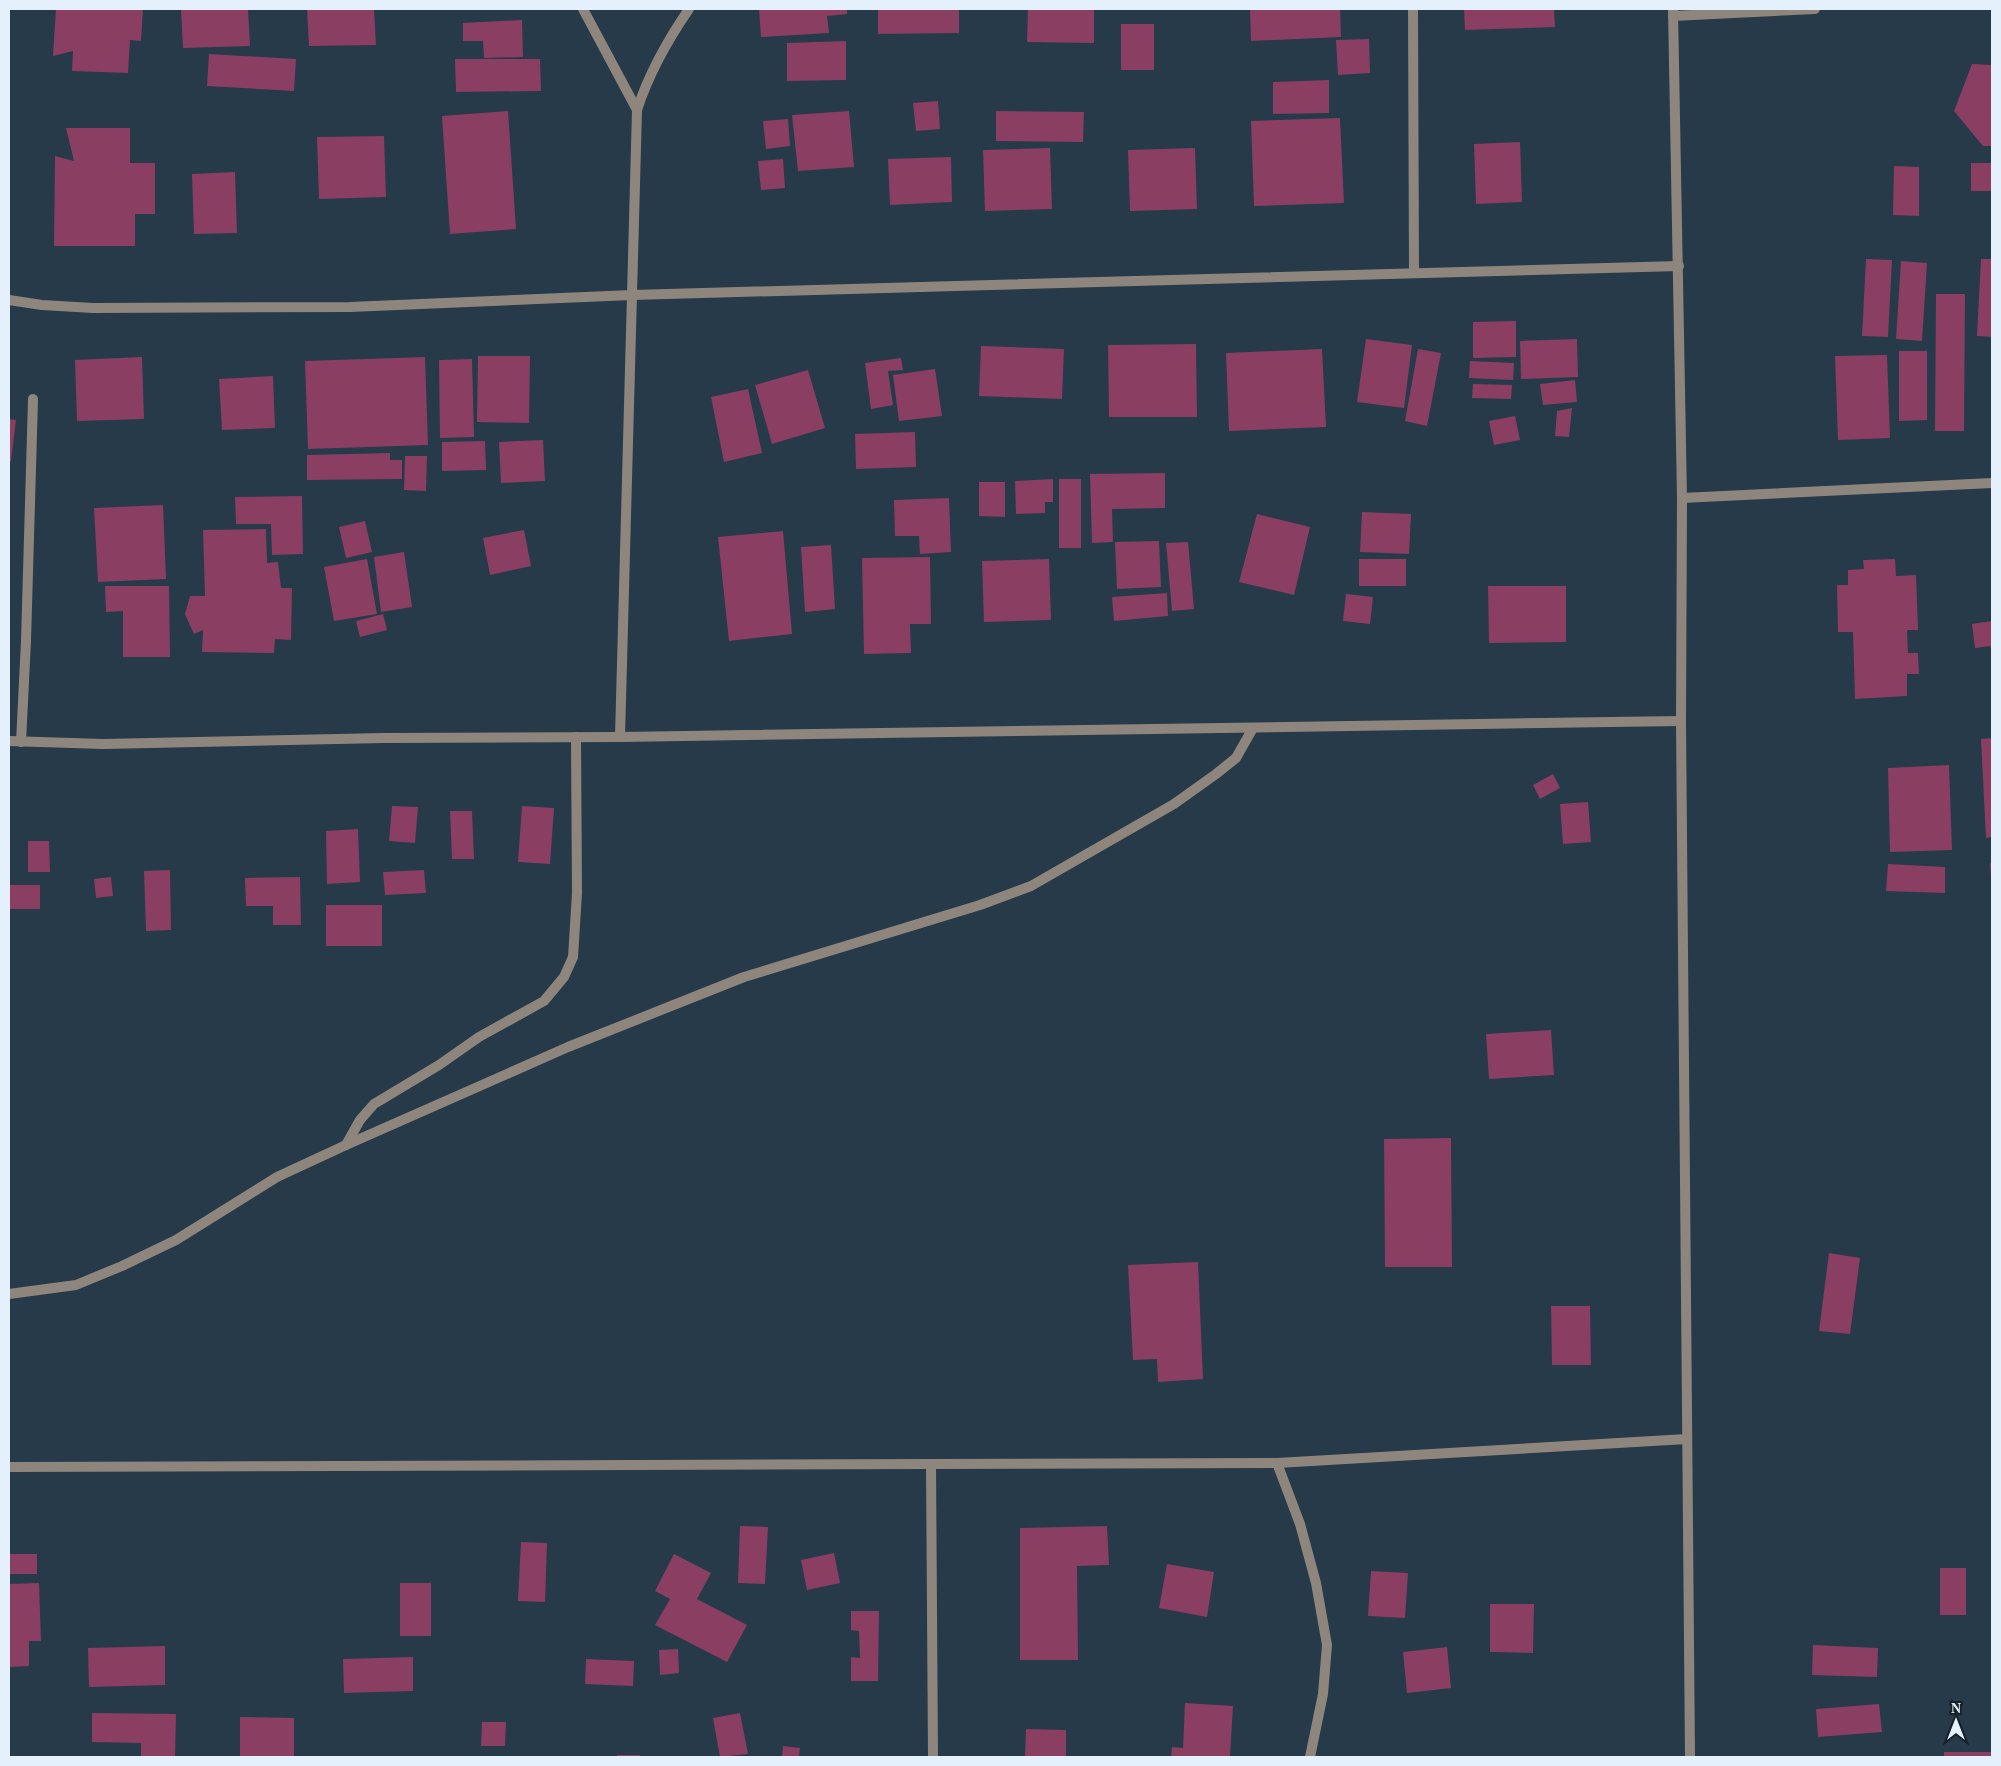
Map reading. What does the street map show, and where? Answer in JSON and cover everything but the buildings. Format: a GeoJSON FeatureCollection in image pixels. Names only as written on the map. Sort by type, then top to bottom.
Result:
{"type":"FeatureCollection","features":[{"type":"Feature","properties":{"kind":"street"},"geometry":{"type":"LineString","coordinates":[[583,9],[609,55],[636,110]]}},
{"type":"Feature","properties":{"kind":"street"},"geometry":{"type":"LineString","coordinates":[[620,737],[636,110],[659,55],[689,9]]}},
{"type":"Feature","properties":{"kind":"street"},"geometry":{"type":"LineString","coordinates":[[1413,9],[1414,273]]}},
{"type":"Feature","properties":{"kind":"street"},"geometry":{"type":"LineString","coordinates":[[1690,1757],[1680,721],[1682,498],[1673,13],[1815,9]]}},
{"type":"Feature","properties":{"kind":"street"},"geometry":{"type":"LineString","coordinates":[[9,300],[42,305],[93,308],[350,307],[632,296],[1679,266]]}},
{"type":"Feature","properties":{"kind":"street"},"geometry":{"type":"LineString","coordinates":[[21,742],[33,399]]}},
{"type":"Feature","properties":{"kind":"street"},"geometry":{"type":"LineString","coordinates":[[1682,498],[1992,483]]}},
{"type":"Feature","properties":{"kind":"street"},"geometry":{"type":"LineString","coordinates":[[9,741],[103,744],[374,738],[620,737],[1680,721]]}},
{"type":"Feature","properties":{"kind":"street"},"geometry":{"type":"LineString","coordinates":[[9,1294],[76,1285],[122,1266],[176,1240],[277,1178],[346,1145],[568,1047],[744,977],[971,908],[1031,886],[1174,804],[1236,758],[1253,728]]}},
{"type":"Feature","properties":{"kind":"street"},"geometry":{"type":"LineString","coordinates":[[346,1145],[360,1120],[374,1104],[438,1065],[479,1037],[544,1001],[564,977],[573,958],[577,894],[576,737]]}},
{"type":"Feature","properties":{"kind":"street"},"geometry":{"type":"LineString","coordinates":[[9,1468],[1277,1463],[1687,1439]]}},
{"type":"Feature","properties":{"kind":"street"},"geometry":{"type":"LineString","coordinates":[[1277,1463],[1300,1524],[1316,1583],[1327,1645],[1323,1694],[1310,1757]]}},
{"type":"Feature","properties":{"kind":"street"},"geometry":{"type":"LineString","coordinates":[[931,1464],[933,1757]]}}]}
